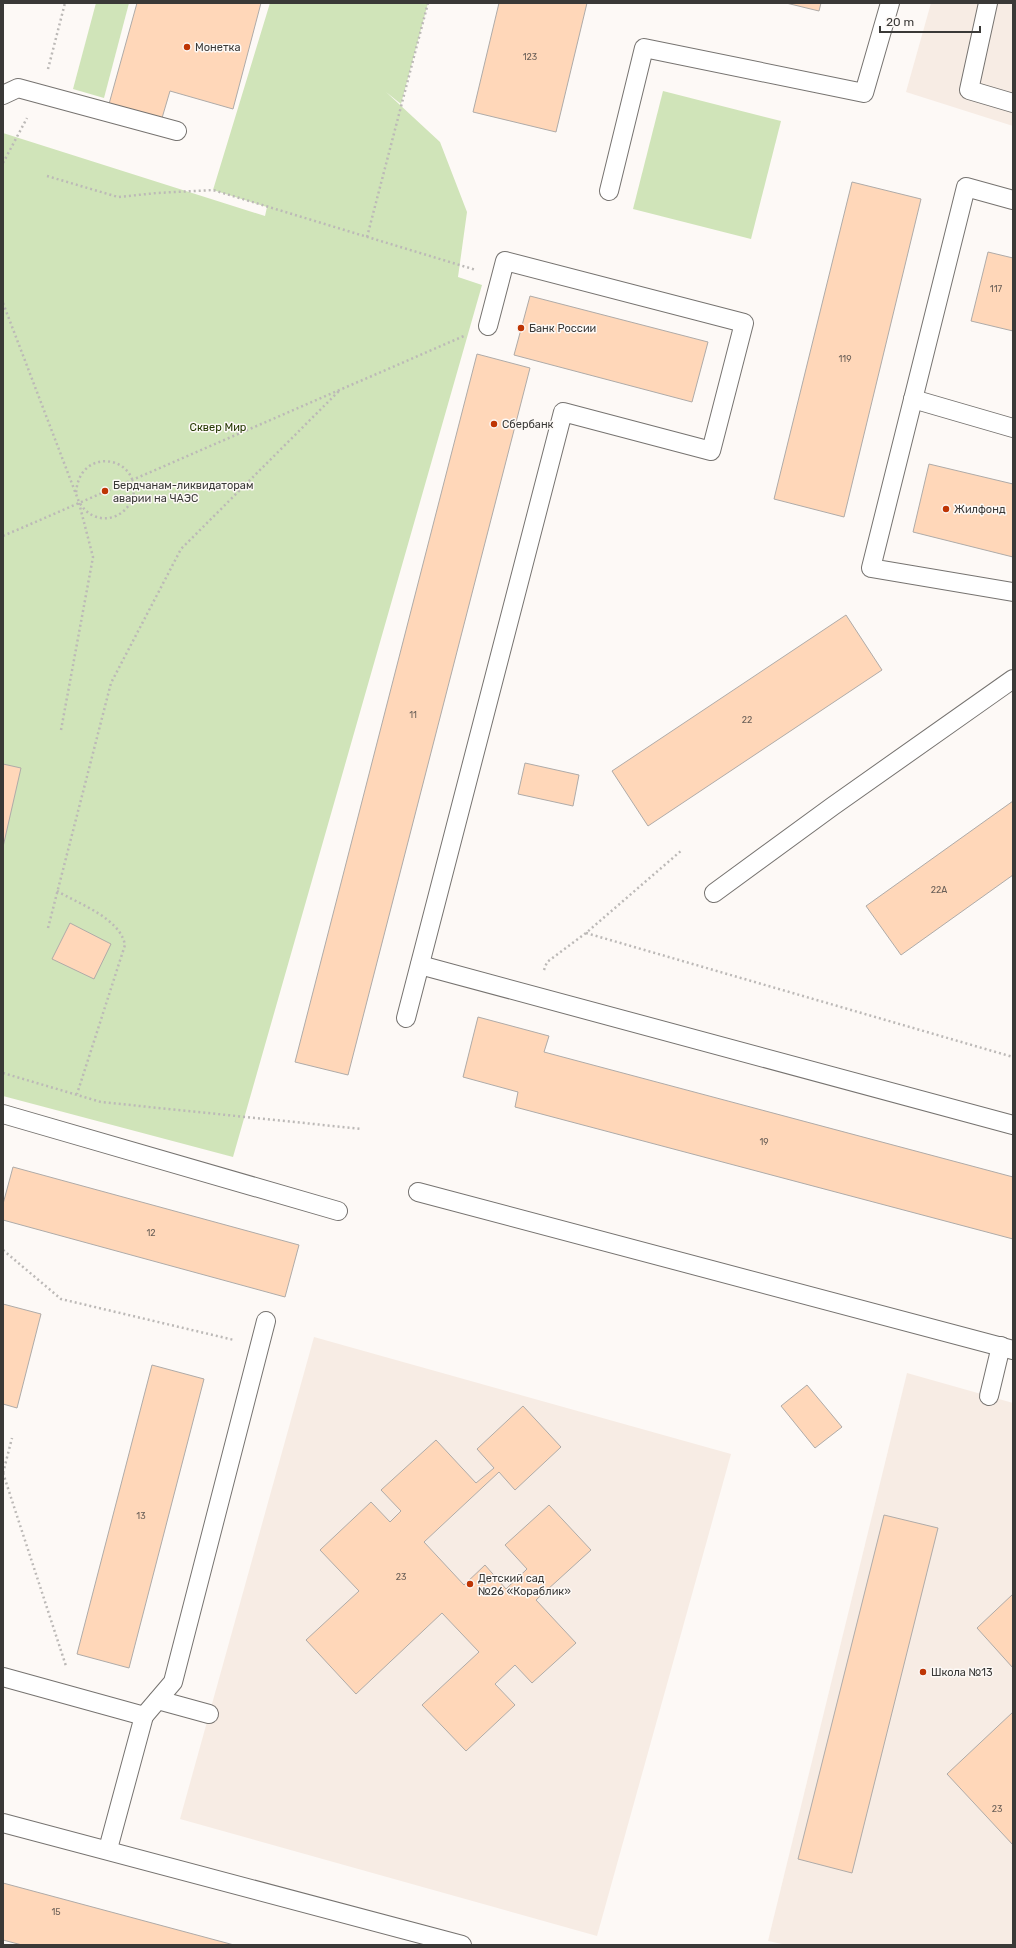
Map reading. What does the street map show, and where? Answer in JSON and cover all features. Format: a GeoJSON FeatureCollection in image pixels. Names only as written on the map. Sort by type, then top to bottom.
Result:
{"type":"FeatureCollection","features":[{"type":"Feature","properties":{"kind":"lane"},"geometry":{"type":"LineString","coordinates":[[609,191],[644,48],[864,93],[890,3]]}},
{"type":"Feature","properties":{"kind":"lane"},"geometry":{"type":"LineString","coordinates":[[988,3],[969,90],[1013,103]]}},
{"type":"Feature","properties":{"kind":"lane"},"geometry":{"type":"LineString","coordinates":[[3,95],[18,88],[177,132]]}},
{"type":"Feature","properties":{"kind":"lane"},"geometry":{"type":"LineString","coordinates":[[1013,200],[966,187],[871,568],[1013,592]]}},
{"type":"Feature","properties":{"kind":"lane"},"geometry":{"type":"LineString","coordinates":[[406,1018],[563,412],[711,451],[744,323],[505,260],[488,326]]}},
{"type":"Feature","properties":{"kind":"lane"},"geometry":{"type":"LineString","coordinates":[[913,400],[1013,428]]}},
{"type":"Feature","properties":{"kind":"lane"},"geometry":{"type":"LineString","coordinates":[[714,893],[833,806],[1013,679]]}},
{"type":"Feature","properties":{"kind":"lane"},"geometry":{"type":"LineString","coordinates":[[420,965],[1013,1125]]}},
{"type":"Feature","properties":{"kind":"lane"},"geometry":{"type":"LineString","coordinates":[[3,1114],[338,1211]]}},
{"type":"Feature","properties":{"kind":"lane"},"geometry":{"type":"LineString","coordinates":[[418,1192],[1007,1348],[989,1396]]}},
{"type":"Feature","properties":{"kind":"lane"},"geometry":{"type":"LineString","coordinates":[[108,1849],[144,1716],[173,1682],[266,1321]]}},
{"type":"Feature","properties":{"kind":"lane"},"geometry":{"type":"LineString","coordinates":[[3,1677],[144,1716]]}},
{"type":"Feature","properties":{"kind":"lane"},"geometry":{"type":"LineString","coordinates":[[158,1700],[209,1714]]}},
{"type":"Feature","properties":{"kind":"lane"},"geometry":{"type":"LineString","coordinates":[[3,1823],[108,1849],[462,1945]]}},
{"type":"Feature","properties":{"kind":"path"},"geometry":{"type":"LineString","coordinates":[[367,237],[428,3]]}},
{"type":"Feature","properties":{"kind":"path"},"geometry":{"type":"LineString","coordinates":[[47,176],[118,197],[213,190],[502,276]]}},
{"type":"Feature","properties":{"kind":"path"},"geometry":{"type":"LineString","coordinates":[[3,303],[79,502],[93,557],[61,730]]}},
{"type":"Feature","properties":{"kind":"path"},"geometry":{"type":"LineString","coordinates":[[3,536],[488,326]]}},
{"type":"Feature","properties":{"kind":"path"},"geometry":{"type":"LineString","coordinates":[[48,928],[111,683],[181,549],[340,390]]}},
{"type":"Feature","properties":{"kind":"path"},"geometry":{"type":"LineString","coordinates":[[76,494],[80,475],[86,468],[95,463],[105,461],[114,462],[122,467],[132,479],[134,490],[132,499],[128,507],[113,518],[104,519],[86,512],[79,502]]}},
{"type":"Feature","properties":{"kind":"path"},"geometry":{"type":"LineString","coordinates":[[532,994],[547,962],[586,933],[682,850]]}},
{"type":"Feature","properties":{"kind":"path"},"geometry":{"type":"LineString","coordinates":[[57,891],[109,920],[120,931],[125,945],[77,1094]]}},
{"type":"Feature","properties":{"kind":"path"},"geometry":{"type":"LineString","coordinates":[[586,933],[1013,1057]]}},
{"type":"Feature","properties":{"kind":"path"},"geometry":{"type":"LineString","coordinates":[[3,1073],[101,1102],[362,1129]]}},
{"type":"Feature","properties":{"kind":"path"},"geometry":{"type":"LineString","coordinates":[[3,1250],[61,1298],[260,1346]]}},
{"type":"Feature","properties":{"kind":"path"},"geometry":{"type":"LineString","coordinates":[[12,1438],[3,1473],[76,1697]]}},
{"type":"Feature","properties":{"kind":"shaded area"},"geometry":{"type":"Polygon","coordinates":[[[931,3],[1013,3],[1013,126],[906,92],[931,3]]]}},
{"type":"Feature","properties":{"kind":"shaded area","name":"Детский сад №26 «Кораблик»"},"geometry":{"type":"Polygon","coordinates":[[[314,1337],[731,1454],[597,1936],[180,1819],[314,1337]]]}},
{"type":"Feature","properties":{"kind":"shaded area","name":"Школа №13"},"geometry":{"type":"Polygon","coordinates":[[[907,1373],[1013,1403],[1013,1945],[787,1945],[768,1941],[907,1373]]]}},
{"type":"Feature","properties":{"kind":"green space"},"geometry":{"type":"Polygon","coordinates":[[[96,3],[129,3],[104,98],[73,89],[96,3]]]}},
{"type":"Feature","properties":{"kind":"green space","name":"Сквер Мир"},"geometry":{"type":"Polygon","coordinates":[[[270,3],[428,3],[401,104],[386,92],[440,142],[467,212],[458,277],[482,285],[233,1157],[3,1096],[3,133],[265,216],[267,207],[213,190],[270,3]]]}},
{"type":"Feature","properties":{"kind":"green space"},"geometry":{"type":"Polygon","coordinates":[[[663,91],[781,121],[751,239],[633,209],[663,91]]]}},
{"type":"Feature","properties":{"kind":"building","name":"Монетка"},"geometry":{"type":"Polygon","coordinates":[[[137,3],[261,3],[233,109],[170,91],[162,118],[109,104],[137,3]]]}},
{"type":"Feature","properties":{"kind":"building"},"geometry":{"type":"Polygon","coordinates":[[[499,3],[587,3],[556,132],[473,112],[499,3]]]}},
{"type":"Feature","properties":{"kind":"building"},"geometry":{"type":"Polygon","coordinates":[[[786,3],[821,3],[819,11],[786,3]]]}},
{"type":"Feature","properties":{"kind":"building"},"geometry":{"type":"Polygon","coordinates":[[[852,182],[921,199],[844,517],[774,499],[852,182]]]}},
{"type":"Feature","properties":{"kind":"building"},"geometry":{"type":"Polygon","coordinates":[[[988,252],[1013,258],[1013,331],[971,321],[988,252]]]}},
{"type":"Feature","properties":{"kind":"building"},"geometry":{"type":"Polygon","coordinates":[[[530,296],[708,342],[692,402],[514,355],[530,296]]]}},
{"type":"Feature","properties":{"kind":"building"},"geometry":{"type":"Polygon","coordinates":[[[477,354],[530,368],[348,1075],[295,1062],[477,354]]]}},
{"type":"Feature","properties":{"kind":"building"},"geometry":{"type":"Polygon","coordinates":[[[929,464],[1013,484],[1013,557],[913,532],[929,464]]]}},
{"type":"Feature","properties":{"kind":"building"},"geometry":{"type":"Polygon","coordinates":[[[846,615],[882,670],[648,826],[612,771],[846,615]]]}},
{"type":"Feature","properties":{"kind":"building"},"geometry":{"type":"Polygon","coordinates":[[[525,763],[579,775],[573,806],[518,794],[525,763]]]}},
{"type":"Feature","properties":{"kind":"building"},"geometry":{"type":"Polygon","coordinates":[[[3,764],[21,768],[3,847],[3,764]]]}},
{"type":"Feature","properties":{"kind":"building"},"geometry":{"type":"Polygon","coordinates":[[[1013,801],[1013,875],[901,955],[866,906],[1013,801]]]}},
{"type":"Feature","properties":{"kind":"building"},"geometry":{"type":"Polygon","coordinates":[[[70,923],[111,944],[94,979],[52,959],[70,923]]]}},
{"type":"Feature","properties":{"kind":"building"},"geometry":{"type":"Polygon","coordinates":[[[478,1017],[549,1036],[544,1052],[1013,1177],[1013,1239],[515,1107],[518,1092],[463,1077],[478,1017]]]}},
{"type":"Feature","properties":{"kind":"building"},"geometry":{"type":"Polygon","coordinates":[[[13,1167],[299,1245],[285,1297],[3,1220],[3,1204],[13,1167]]]}},
{"type":"Feature","properties":{"kind":"building"},"geometry":{"type":"Polygon","coordinates":[[[3,1304],[41,1314],[17,1408],[3,1404],[3,1304]]]}},
{"type":"Feature","properties":{"kind":"building"},"geometry":{"type":"Polygon","coordinates":[[[152,1365],[204,1379],[129,1668],[77,1654],[152,1365]]]}},
{"type":"Feature","properties":{"kind":"building"},"geometry":{"type":"Polygon","coordinates":[[[807,1385],[842,1427],[815,1448],[781,1406],[807,1385]]]}},
{"type":"Feature","properties":{"kind":"building"},"geometry":{"type":"Polygon","coordinates":[[[523,1406],[561,1447],[515,1490],[499,1472],[424,1542],[464,1585],[485,1565],[506,1589],[527,1569],[505,1545],[549,1505],[591,1550],[536,1600],[576,1643],[532,1683],[515,1665],[495,1684],[515,1705],[466,1751],[422,1705],[479,1652],[442,1613],[356,1694],[306,1640],[359,1591],[320,1550],[371,1502],[390,1522],[401,1511],[381,1490],[436,1440],[476,1483],[494,1468],[477,1449],[523,1406]]]}},
{"type":"Feature","properties":{"kind":"building"},"geometry":{"type":"Polygon","coordinates":[[[884,1515],[938,1528],[852,1873],[798,1859],[884,1515]]]}},
{"type":"Feature","properties":{"kind":"building"},"geometry":{"type":"Polygon","coordinates":[[[1013,1594],[1013,1668],[977,1628],[1013,1594]]]}},
{"type":"Feature","properties":{"kind":"building"},"geometry":{"type":"Polygon","coordinates":[[[1013,1712],[1013,1845],[947,1774],[1013,1712]]]}},
{"type":"Feature","properties":{"kind":"building"},"geometry":{"type":"Polygon","coordinates":[[[3,1883],[234,1945],[22,1945],[3,1940],[3,1883]]]}},
{"type":"Feature","properties":{"kind":"place","name":"Монетка"},"geometry":{"type":"Point","coordinates":[187,47]}},
{"type":"Feature","properties":{"kind":"place","name":"Банк России"},"geometry":{"type":"Point","coordinates":[521,328]}},
{"type":"Feature","properties":{"kind":"place","name":"Сбербанк"},"geometry":{"type":"Point","coordinates":[494,424]}},
{"type":"Feature","properties":{"kind":"place","name":"Бердчанам-ликвидаторам аварии на ЧАЭС"},"geometry":{"type":"Point","coordinates":[105,491]}},
{"type":"Feature","properties":{"kind":"place","name":"Жилфонд"},"geometry":{"type":"Point","coordinates":[946,509]}},
{"type":"Feature","properties":{"kind":"place","name":"Детский сад №26 «Кораблик»"},"geometry":{"type":"Point","coordinates":[470,1584]}},
{"type":"Feature","properties":{"kind":"place","name":"Школа №13"},"geometry":{"type":"Point","coordinates":[923,1672]}}]}
